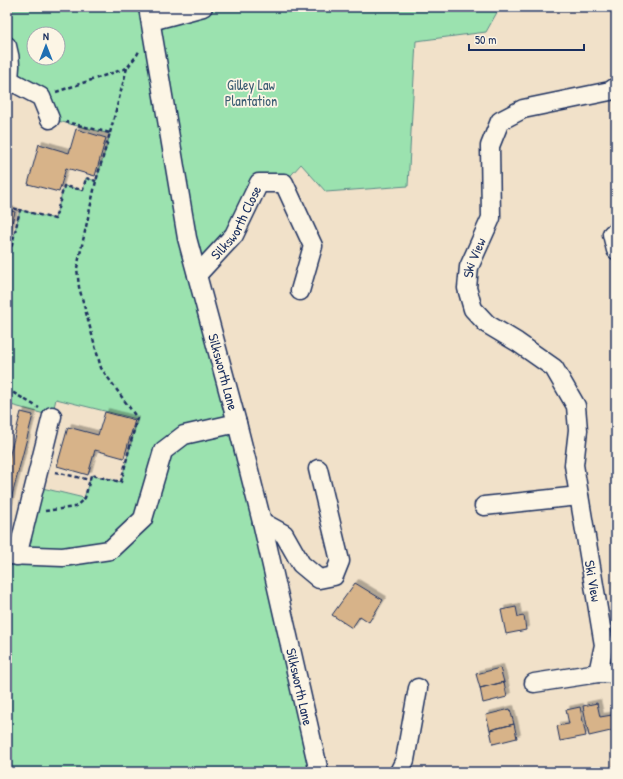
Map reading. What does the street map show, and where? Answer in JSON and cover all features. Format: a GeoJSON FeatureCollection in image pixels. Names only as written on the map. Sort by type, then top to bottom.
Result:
{"type":"FeatureCollection","features":[{"type":"Feature","properties":{"kind":"street","name":"Silksworth Lane"},"geometry":{"type":"LineString","coordinates":[[203,7],[149,14],[187,238],[262,522],[319,772]]}},
{"type":"Feature","properties":{"kind":"street"},"geometry":{"type":"LineString","coordinates":[[7,46],[10,56],[8,83],[41,97],[50,118]]}},
{"type":"Feature","properties":{"kind":"street","name":"Ski View"},"geometry":{"type":"LineString","coordinates":[[598,673],[604,645],[574,465],[578,430],[576,406],[554,368],[487,324],[473,309],[468,288],[469,267],[491,218],[490,146],[500,121],[523,109],[610,91],[616,87]]}},
{"type":"Feature","properties":{"kind":"street","name":"Silksworth Close"},"geometry":{"type":"LineString","coordinates":[[197,275],[234,235],[259,183],[284,183],[312,246],[300,291]]}},
{"type":"Feature","properties":{"kind":"street"},"geometry":{"type":"LineString","coordinates":[[52,416],[27,514],[12,556],[63,557],[110,550],[143,519],[163,451],[184,435],[237,423]]}},
{"type":"Feature","properties":{"kind":"street"},"geometry":{"type":"LineString","coordinates":[[262,522],[284,534],[301,564],[319,579],[334,576],[340,561],[318,469]]}},
{"type":"Feature","properties":{"kind":"street"},"geometry":{"type":"LineString","coordinates":[[484,506],[579,496]]}},
{"type":"Feature","properties":{"kind":"street"},"geometry":{"type":"LineString","coordinates":[[534,683],[598,673],[616,674]]}},
{"type":"Feature","properties":{"kind":"street"},"geometry":{"type":"LineString","coordinates":[[399,772],[405,760],[418,688]]}},
{"type":"Feature","properties":{"kind":"path"},"geometry":{"type":"LineString","coordinates":[[27,514],[75,507],[85,498],[91,475],[121,482],[137,418],[101,368],[79,286],[77,268],[96,181],[127,68],[137,55],[140,48]]}},
{"type":"Feature","properties":{"kind":"path"},"geometry":{"type":"LineString","coordinates":[[41,97],[127,68]]}},
{"type":"Feature","properties":{"kind":"path"},"geometry":{"type":"LineString","coordinates":[[50,118],[110,133]]}},
{"type":"Feature","properties":{"kind":"path"},"geometry":{"type":"LineString","coordinates":[[7,207],[55,219],[64,186],[83,190],[86,178],[96,181]]}},
{"type":"Feature","properties":{"kind":"path"},"geometry":{"type":"LineString","coordinates":[[7,257],[9,258],[20,210]]}},
{"type":"Feature","properties":{"kind":"path"},"geometry":{"type":"LineString","coordinates":[[7,389],[52,416]]}},
{"type":"Feature","properties":{"kind":"path"},"geometry":{"type":"LineString","coordinates":[[38,467],[90,480]]}},
{"type":"Feature","properties":{"kind":"green space","name":"Gilley Law Plantation"},"geometry":{"type":"Polygon","coordinates":[[[7,7],[500,7],[486,32],[416,41],[408,186],[326,192],[301,164],[284,183],[259,183],[197,275],[319,772],[7,772],[7,534],[21,537],[34,486],[84,498],[91,475],[121,482],[137,419],[56,399],[52,416],[7,404],[7,257],[9,257],[20,210],[55,219],[64,186],[83,190],[86,178],[96,181],[110,134],[50,119],[9,79],[7,7]]]}},
{"type":"Feature","properties":{"kind":"building"},"geometry":{"type":"Polygon","coordinates":[[[76,129],[106,138],[95,176],[66,168],[59,192],[28,184],[39,144],[69,153],[76,129]]]}},
{"type":"Feature","properties":{"kind":"building"},"geometry":{"type":"Polygon","coordinates":[[[7,210],[15,212],[7,241],[7,210]]]}},
{"type":"Feature","properties":{"kind":"building"},"geometry":{"type":"Polygon","coordinates":[[[21,412],[33,415],[7,515],[7,465],[21,412]]]}},
{"type":"Feature","properties":{"kind":"building"},"geometry":{"type":"Polygon","coordinates":[[[105,412],[135,420],[124,458],[95,450],[88,475],[57,466],[68,427],[98,435],[105,412]]]}},
{"type":"Feature","properties":{"kind":"building"},"geometry":{"type":"Polygon","coordinates":[[[355,583],[383,600],[369,622],[360,616],[352,628],[332,615],[355,583]]]}},
{"type":"Feature","properties":{"kind":"building"},"geometry":{"type":"Polygon","coordinates":[[[516,607],[518,617],[524,616],[526,630],[506,634],[501,610],[516,607]]]}},
{"type":"Feature","properties":{"kind":"building"},"geometry":{"type":"Polygon","coordinates":[[[500,668],[504,682],[480,688],[476,674],[500,668]]]}},
{"type":"Feature","properties":{"kind":"building"},"geometry":{"type":"Polygon","coordinates":[[[504,682],[507,697],[483,703],[480,688],[504,682]]]}},
{"type":"Feature","properties":{"kind":"building"},"geometry":{"type":"Polygon","coordinates":[[[597,703],[600,717],[612,715],[615,730],[589,736],[583,706],[597,703]]]}},
{"type":"Feature","properties":{"kind":"building"},"geometry":{"type":"Polygon","coordinates":[[[580,707],[586,736],[560,741],[557,726],[569,724],[566,710],[580,707]]]}},
{"type":"Feature","properties":{"kind":"building"},"geometry":{"type":"Polygon","coordinates":[[[510,709],[514,724],[490,730],[486,715],[510,709]]]}},
{"type":"Feature","properties":{"kind":"building"},"geometry":{"type":"Polygon","coordinates":[[[514,724],[517,738],[493,744],[490,730],[514,724]]]}}]}
